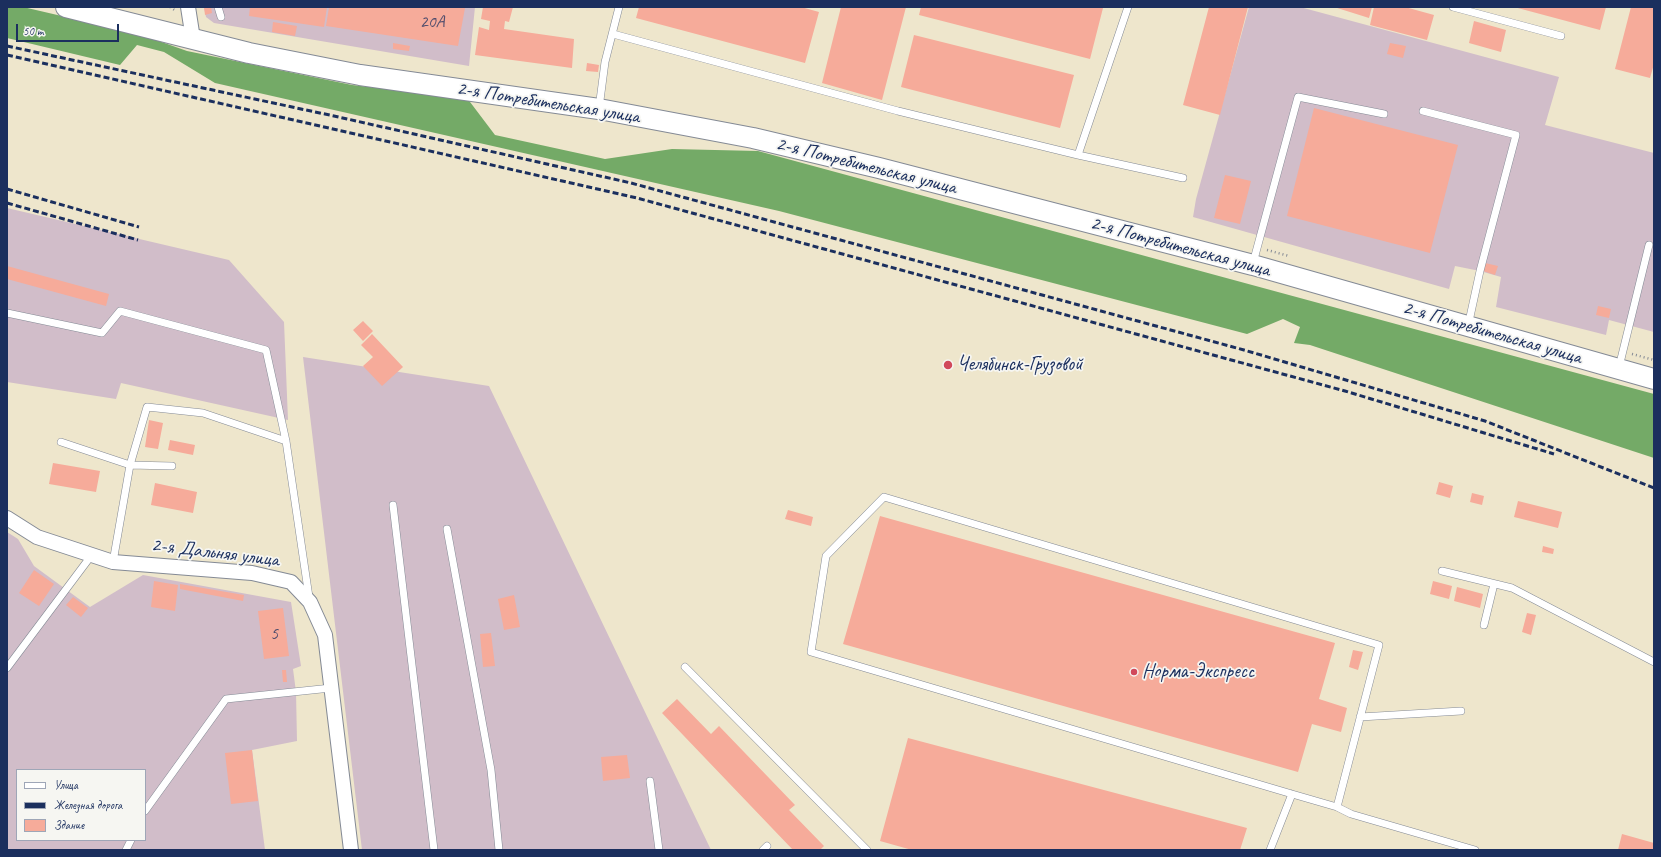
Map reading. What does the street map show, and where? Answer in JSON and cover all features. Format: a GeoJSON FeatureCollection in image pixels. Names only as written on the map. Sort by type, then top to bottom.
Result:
{"type":"FeatureCollection","features":[{"type":"Feature","properties":{"kind":"street","name":"2-я Потребительская улица"},"geometry":{"type":"LineString","coordinates":[[66,7],[249,52],[360,75],[599,109],[753,138],[864,165],[1252,265],[1654,379]]}},
{"type":"Feature","properties":{"kind":"street"},"geometry":{"type":"LineString","coordinates":[[188,7],[193,39]]}},
{"type":"Feature","properties":{"kind":"street","name":"2-я Дальняя улица"},"geometry":{"type":"LineString","coordinates":[[7,518],[37,537],[113,562],[252,573],[291,582],[310,602],[325,635],[351,850]]}},
{"type":"Feature","properties":{"kind":"lane"},"geometry":{"type":"LineString","coordinates":[[218,7],[221,17]]}},
{"type":"Feature","properties":{"kind":"lane"},"geometry":{"type":"LineString","coordinates":[[599,109],[605,62],[619,7]]}},
{"type":"Feature","properties":{"kind":"lane"},"geometry":{"type":"LineString","coordinates":[[1078,155],[1128,7]]}},
{"type":"Feature","properties":{"kind":"lane"},"geometry":{"type":"LineString","coordinates":[[1453,7],[1560,36]]}},
{"type":"Feature","properties":{"kind":"lane"},"geometry":{"type":"LineString","coordinates":[[612,34],[898,111],[1078,155],[1183,178]]}},
{"type":"Feature","properties":{"kind":"lane"},"geometry":{"type":"LineString","coordinates":[[1252,265],[1298,97],[1384,114]]}},
{"type":"Feature","properties":{"kind":"lane"},"geometry":{"type":"LineString","coordinates":[[1423,111],[1516,135],[1480,271],[1468,326]]}},
{"type":"Feature","properties":{"kind":"lane"},"geometry":{"type":"LineString","coordinates":[[1618,369],[1649,245]]}},
{"type":"Feature","properties":{"kind":"lane"},"geometry":{"type":"LineString","coordinates":[[7,313],[102,333],[120,311],[266,350],[286,441],[310,602]]}},
{"type":"Feature","properties":{"kind":"lane"},"geometry":{"type":"LineString","coordinates":[[113,562],[130,465],[147,407],[203,413],[286,441]]}},
{"type":"Feature","properties":{"kind":"lane"},"geometry":{"type":"LineString","coordinates":[[61,442],[130,465],[172,466]]}},
{"type":"Feature","properties":{"kind":"lane"},"geometry":{"type":"LineString","coordinates":[[1337,807],[1378,645],[884,497],[826,556],[811,652],[1337,807],[1351,814],[1475,850]]}},
{"type":"Feature","properties":{"kind":"lane"},"geometry":{"type":"LineString","coordinates":[[393,505],[434,850]]}},
{"type":"Feature","properties":{"kind":"lane"},"geometry":{"type":"LineString","coordinates":[[447,529],[491,770],[499,850]]}},
{"type":"Feature","properties":{"kind":"lane"},"geometry":{"type":"LineString","coordinates":[[7,668],[91,556]]}},
{"type":"Feature","properties":{"kind":"lane"},"geometry":{"type":"LineString","coordinates":[[1442,571],[1512,588],[1654,662]]}},
{"type":"Feature","properties":{"kind":"lane"},"geometry":{"type":"LineString","coordinates":[[1484,625],[1494,584]]}},
{"type":"Feature","properties":{"kind":"lane"},"geometry":{"type":"LineString","coordinates":[[685,667],[867,850]]}},
{"type":"Feature","properties":{"kind":"lane"},"geometry":{"type":"LineString","coordinates":[[146,810],[226,699],[331,688]]}},
{"type":"Feature","properties":{"kind":"lane"},"geometry":{"type":"LineString","coordinates":[[1360,717],[1461,711]]}},
{"type":"Feature","properties":{"kind":"lane"},"geometry":{"type":"LineString","coordinates":[[650,781],[659,850]]}},
{"type":"Feature","properties":{"kind":"lane"},"geometry":{"type":"LineString","coordinates":[[1270,850],[1292,794]]}},
{"type":"Feature","properties":{"kind":"lane"},"geometry":{"type":"LineString","coordinates":[[126,850],[130,841]]}},
{"type":"Feature","properties":{"kind":"shaded area"},"geometry":{"type":"Polygon","coordinates":[[[204,7],[475,7],[469,66],[214,23],[206,17],[204,7]]]}},
{"type":"Feature","properties":{"kind":"shaded area"},"geometry":{"type":"Polygon","coordinates":[[[1249,7],[1300,7],[1559,77],[1545,125],[1654,153],[1654,332],[1609,320],[1606,335],[1496,307],[1501,277],[1480,271],[1455,266],[1449,289],[1193,217],[1196,199],[1249,7]]]}},
{"type":"Feature","properties":{"kind":"shaded area"},"geometry":{"type":"Polygon","coordinates":[[[7,208],[229,260],[284,322],[288,420],[121,383],[116,399],[7,382],[7,208]]]}},
{"type":"Feature","properties":{"kind":"shaded area"},"geometry":{"type":"Polygon","coordinates":[[[303,357],[489,386],[711,850],[362,850],[303,357]]]}},
{"type":"Feature","properties":{"kind":"shaded area"},"geometry":{"type":"Polygon","coordinates":[[[7,532],[18,539],[34,566],[90,607],[143,575],[291,602],[301,666],[293,669],[296,692],[297,741],[252,750],[265,850],[7,850],[7,532]]]}},
{"type":"Feature","properties":{"kind":"green space"},"geometry":{"type":"Polygon","coordinates":[[[7,7],[23,7],[139,34],[187,51],[352,85],[467,98],[495,135],[605,159],[672,149],[758,151],[1654,394],[1654,458],[1310,345],[1294,343],[1300,327],[1283,319],[1247,334],[779,211],[215,83],[164,52],[137,45],[120,65],[7,38],[7,7]]]}},
{"type":"Feature","properties":{"kind":"building"},"geometry":{"type":"Polygon","coordinates":[[[204,7],[211,7],[212,13],[205,15],[204,7]]]}},
{"type":"Feature","properties":{"kind":"building"},"geometry":{"type":"Polygon","coordinates":[[[250,7],[327,7],[324,27],[249,16],[250,7]]]}},
{"type":"Feature","properties":{"kind":"building"},"geometry":{"type":"Polygon","coordinates":[[[329,7],[465,8],[458,46],[326,26],[329,7]]]}},
{"type":"Feature","properties":{"kind":"building"},"geometry":{"type":"Polygon","coordinates":[[[483,7],[513,7],[509,22],[505,21],[504,29],[574,39],[572,68],[475,55],[479,27],[489,30],[490,21],[481,19],[483,7]]]}},
{"type":"Feature","properties":{"kind":"building"},"geometry":{"type":"Polygon","coordinates":[[[639,7],[801,7],[819,12],[805,63],[636,18],[639,7]]]}},
{"type":"Feature","properties":{"kind":"building"},"geometry":{"type":"Polygon","coordinates":[[[841,7],[906,7],[882,100],[822,83],[841,7]]]}},
{"type":"Feature","properties":{"kind":"building"},"geometry":{"type":"Polygon","coordinates":[[[921,7],[1103,8],[1090,59],[919,15],[921,7]]]}},
{"type":"Feature","properties":{"kind":"building"},"geometry":{"type":"Polygon","coordinates":[[[1209,7],[1248,7],[1220,115],[1183,105],[1209,7]]]}},
{"type":"Feature","properties":{"kind":"building"},"geometry":{"type":"Polygon","coordinates":[[[1334,7],[1372,7],[1369,18],[1334,7]]]}},
{"type":"Feature","properties":{"kind":"building"},"geometry":{"type":"Polygon","coordinates":[[[1374,7],[1405,7],[1434,15],[1427,40],[1370,25],[1374,7]]]}},
{"type":"Feature","properties":{"kind":"building"},"geometry":{"type":"Polygon","coordinates":[[[1514,7],[1606,7],[1600,30],[1514,7]]]}},
{"type":"Feature","properties":{"kind":"building"},"geometry":{"type":"Polygon","coordinates":[[[1631,7],[1654,7],[1654,64],[1650,78],[1615,69],[1631,7]]]}},
{"type":"Feature","properties":{"kind":"building"},"geometry":{"type":"Polygon","coordinates":[[[1474,21],[1506,30],[1501,52],[1469,43],[1474,21]]]}},
{"type":"Feature","properties":{"kind":"building"},"geometry":{"type":"Polygon","coordinates":[[[273,22],[297,26],[295,36],[272,32],[273,22]]]}},
{"type":"Feature","properties":{"kind":"building"},"geometry":{"type":"Polygon","coordinates":[[[914,35],[1074,75],[1060,128],[901,87],[914,35]]]}},
{"type":"Feature","properties":{"kind":"building"},"geometry":{"type":"Polygon","coordinates":[[[393,43],[410,46],[409,51],[393,49],[393,43]]]}},
{"type":"Feature","properties":{"kind":"building"},"geometry":{"type":"Polygon","coordinates":[[[1390,43],[1406,46],[1403,58],[1387,54],[1390,43]]]}},
{"type":"Feature","properties":{"kind":"building"},"geometry":{"type":"Polygon","coordinates":[[[587,63],[599,65],[598,72],[586,71],[587,63]]]}},
{"type":"Feature","properties":{"kind":"building"},"geometry":{"type":"Polygon","coordinates":[[[1314,108],[1458,145],[1430,253],[1287,216],[1314,108]]]}},
{"type":"Feature","properties":{"kind":"building"},"geometry":{"type":"Polygon","coordinates":[[[1225,175],[1251,181],[1240,224],[1214,218],[1225,175]]]}},
{"type":"Feature","properties":{"kind":"building"},"geometry":{"type":"Polygon","coordinates":[[[1485,263],[1498,266],[1495,275],[1483,271],[1485,263]]]}},
{"type":"Feature","properties":{"kind":"building"},"geometry":{"type":"Polygon","coordinates":[[[7,266],[109,294],[106,306],[7,279],[7,266]]]}},
{"type":"Feature","properties":{"kind":"building"},"geometry":{"type":"Polygon","coordinates":[[[1598,306],[1611,309],[1609,318],[1596,315],[1598,306]]]}},
{"type":"Feature","properties":{"kind":"building"},"geometry":{"type":"Polygon","coordinates":[[[363,321],[373,331],[363,341],[353,330],[363,321]]]}},
{"type":"Feature","properties":{"kind":"building"},"geometry":{"type":"Polygon","coordinates":[[[372,334],[403,367],[382,386],[363,366],[373,357],[361,345],[372,334]]]}},
{"type":"Feature","properties":{"kind":"building"},"geometry":{"type":"Polygon","coordinates":[[[149,420],[163,423],[158,449],[145,447],[149,420]]]}},
{"type":"Feature","properties":{"kind":"building"},"geometry":{"type":"Polygon","coordinates":[[[170,440],[195,445],[193,455],[168,450],[170,440]]]}},
{"type":"Feature","properties":{"kind":"building"},"geometry":{"type":"Polygon","coordinates":[[[53,463],[100,471],[96,492],[49,484],[53,463]]]}},
{"type":"Feature","properties":{"kind":"building"},"geometry":{"type":"Polygon","coordinates":[[[1439,482],[1453,486],[1450,498],[1436,494],[1439,482]]]}},
{"type":"Feature","properties":{"kind":"building"},"geometry":{"type":"Polygon","coordinates":[[[155,483],[197,492],[193,513],[151,505],[155,483]]]}},
{"type":"Feature","properties":{"kind":"building"},"geometry":{"type":"Polygon","coordinates":[[[1472,493],[1484,496],[1482,505],[1470,502],[1472,493]]]}},
{"type":"Feature","properties":{"kind":"building"},"geometry":{"type":"Polygon","coordinates":[[[1518,501],[1562,512],[1558,528],[1514,517],[1518,501]]]}},
{"type":"Feature","properties":{"kind":"building"},"geometry":{"type":"Polygon","coordinates":[[[788,510],[813,517],[811,526],[785,519],[788,510]]]}},
{"type":"Feature","properties":{"kind":"building","name":"Норма-Экспресс"},"geometry":{"type":"Polygon","coordinates":[[[880,516],[1335,643],[1319,699],[1347,708],[1341,732],[1312,724],[1298,772],[843,644],[880,516]]]}},
{"type":"Feature","properties":{"kind":"building"},"geometry":{"type":"Polygon","coordinates":[[[1543,546],[1554,549],[1553,554],[1542,552],[1543,546]]]}},
{"type":"Feature","properties":{"kind":"building"},"geometry":{"type":"Polygon","coordinates":[[[34,570],[54,584],[39,606],[19,593],[34,570]]]}},
{"type":"Feature","properties":{"kind":"building"},"geometry":{"type":"Polygon","coordinates":[[[154,581],[178,585],[175,611],[151,607],[154,581]]]}},
{"type":"Feature","properties":{"kind":"building"},"geometry":{"type":"Polygon","coordinates":[[[1433,581],[1452,586],[1449,599],[1430,594],[1433,581]]]}},
{"type":"Feature","properties":{"kind":"building"},"geometry":{"type":"Polygon","coordinates":[[[180,584],[244,595],[243,601],[180,589],[180,584]]]}},
{"type":"Feature","properties":{"kind":"building"},"geometry":{"type":"Polygon","coordinates":[[[1457,587],[1483,594],[1480,608],[1454,601],[1457,587]]]}},
{"type":"Feature","properties":{"kind":"building"},"geometry":{"type":"Polygon","coordinates":[[[514,595],[520,627],[504,630],[498,599],[514,595]]]}},
{"type":"Feature","properties":{"kind":"building"},"geometry":{"type":"Polygon","coordinates":[[[73,597],[88,608],[81,617],[66,605],[73,597]]]}},
{"type":"Feature","properties":{"kind":"building"},"geometry":{"type":"Polygon","coordinates":[[[283,608],[289,656],[264,659],[258,611],[283,608]]]}},
{"type":"Feature","properties":{"kind":"building"},"geometry":{"type":"Polygon","coordinates":[[[1527,613],[1536,615],[1531,635],[1522,632],[1527,613]]]}},
{"type":"Feature","properties":{"kind":"building"},"geometry":{"type":"Polygon","coordinates":[[[491,633],[495,666],[483,667],[480,634],[491,633]]]}},
{"type":"Feature","properties":{"kind":"building"},"geometry":{"type":"Polygon","coordinates":[[[1353,650],[1363,652],[1358,670],[1349,667],[1353,650]]]}},
{"type":"Feature","properties":{"kind":"building"},"geometry":{"type":"Polygon","coordinates":[[[282,670],[286,670],[287,682],[283,682],[282,670]]]}},
{"type":"Feature","properties":{"kind":"building"},"geometry":{"type":"Polygon","coordinates":[[[677,699],[711,734],[719,726],[795,805],[789,810],[824,846],[820,850],[793,850],[662,713],[677,699]]]}},
{"type":"Feature","properties":{"kind":"building"},"geometry":{"type":"Polygon","coordinates":[[[908,738],[1247,828],[1240,850],[912,850],[880,841],[908,738]]]}},
{"type":"Feature","properties":{"kind":"building"},"geometry":{"type":"Polygon","coordinates":[[[252,750],[258,801],[231,804],[225,753],[252,750]]]}},
{"type":"Feature","properties":{"kind":"building"},"geometry":{"type":"Polygon","coordinates":[[[627,755],[630,778],[603,781],[601,757],[627,755]]]}},
{"type":"Feature","properties":{"kind":"building"},"geometry":{"type":"Polygon","coordinates":[[[1622,834],[1654,843],[1654,850],[1618,850],[1622,834]]]}},
{"type":"Feature","properties":{"kind":"railway"},"geometry":{"type":"LineString","coordinates":[[7,46],[334,116],[631,183],[1244,350],[1485,421],[1654,488]]}},
{"type":"Feature","properties":{"kind":"railway"},"geometry":{"type":"LineString","coordinates":[[7,55],[637,198],[1345,391],[1554,454]]}},
{"type":"Feature","properties":{"kind":"railway"},"geometry":{"type":"LineString","coordinates":[[7,189],[139,227]]}},
{"type":"Feature","properties":{"kind":"railway"},"geometry":{"type":"LineString","coordinates":[[7,203],[138,240]]}},
{"type":"Feature","properties":{"kind":"place","name":"Челябинск-Грузовой"},"geometry":{"type":"Point","coordinates":[948,365]}},
{"type":"Feature","properties":{"kind":"place","name":"Норма-Экспресс"},"geometry":{"type":"Point","coordinates":[1134,672]}}]}
